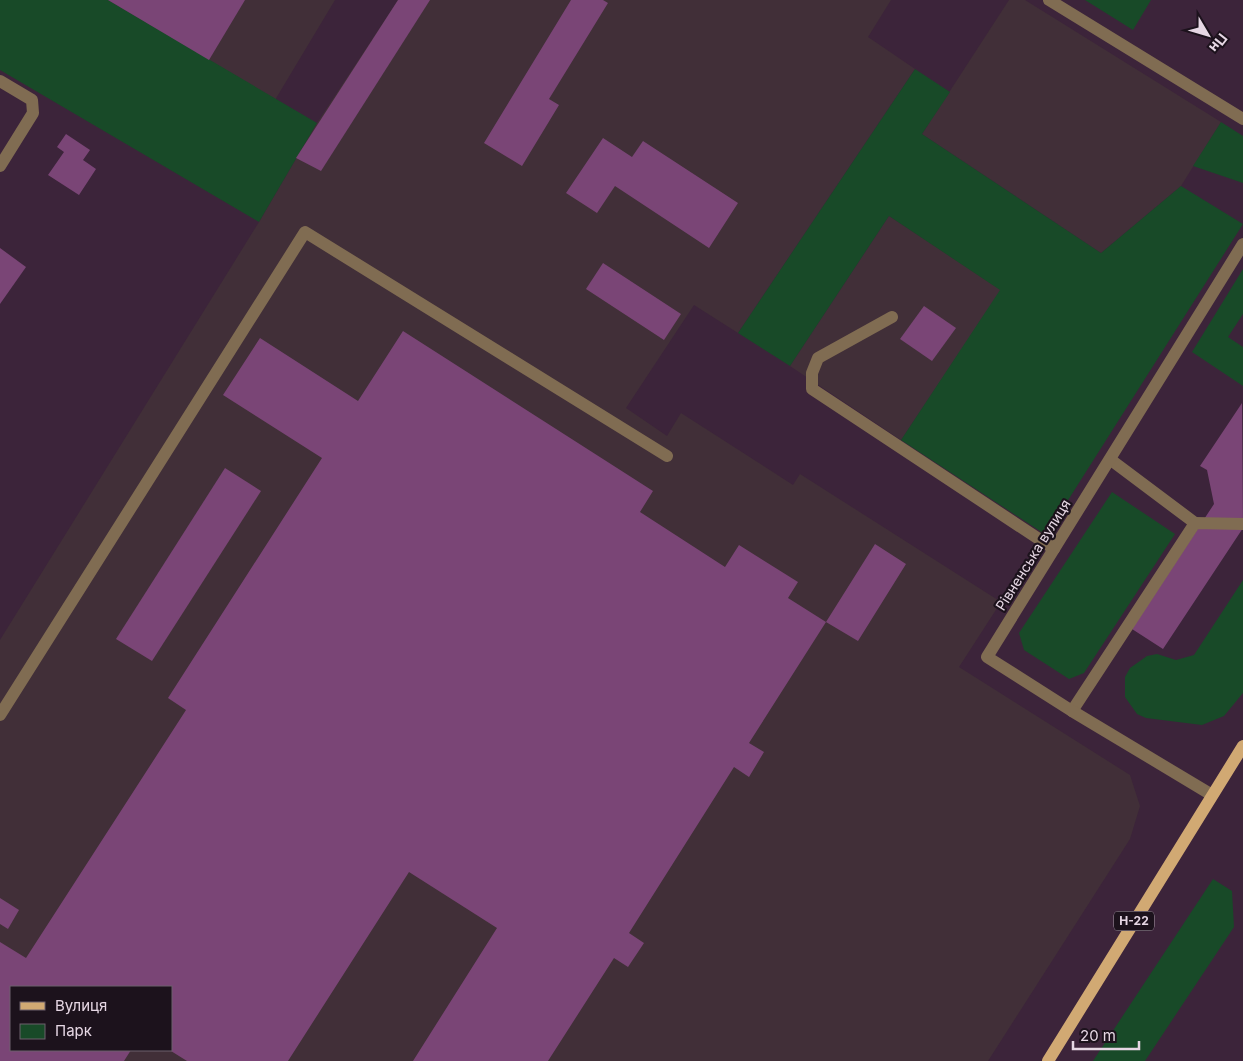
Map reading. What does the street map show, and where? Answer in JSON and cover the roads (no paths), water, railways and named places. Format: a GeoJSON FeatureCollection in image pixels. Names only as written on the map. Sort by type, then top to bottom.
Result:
{"type":"FeatureCollection","features":[{"type":"Feature","properties":{"kind":"main road","name":"Н-22"},"geometry":{"type":"LineString","coordinates":[[1048,1061],[1243,746]]}},
{"type":"Feature","properties":{"kind":"street"},"geometry":{"type":"LineString","coordinates":[[1049,0],[1243,119]]}},
{"type":"Feature","properties":{"kind":"street"},"geometry":{"type":"LineString","coordinates":[[0,81],[32,100],[33,113],[0,166]]}},
{"type":"Feature","properties":{"kind":"street"},"geometry":{"type":"LineString","coordinates":[[0,715],[305,232],[667,456]]}},
{"type":"Feature","properties":{"kind":"street","name":"Рівненська вулиця"},"geometry":{"type":"LineString","coordinates":[[1212,795],[1072,711],[988,657],[1243,244]]}},
{"type":"Feature","properties":{"kind":"street"},"geometry":{"type":"LineString","coordinates":[[892,317],[818,358],[812,373],[812,389],[1054,549]]}},
{"type":"Feature","properties":{"kind":"street"},"geometry":{"type":"LineString","coordinates":[[1111,460],[1195,523],[1243,524]]}},
{"type":"Feature","properties":{"kind":"street"},"geometry":{"type":"LineString","coordinates":[[1072,711],[1195,523]]}}]}
